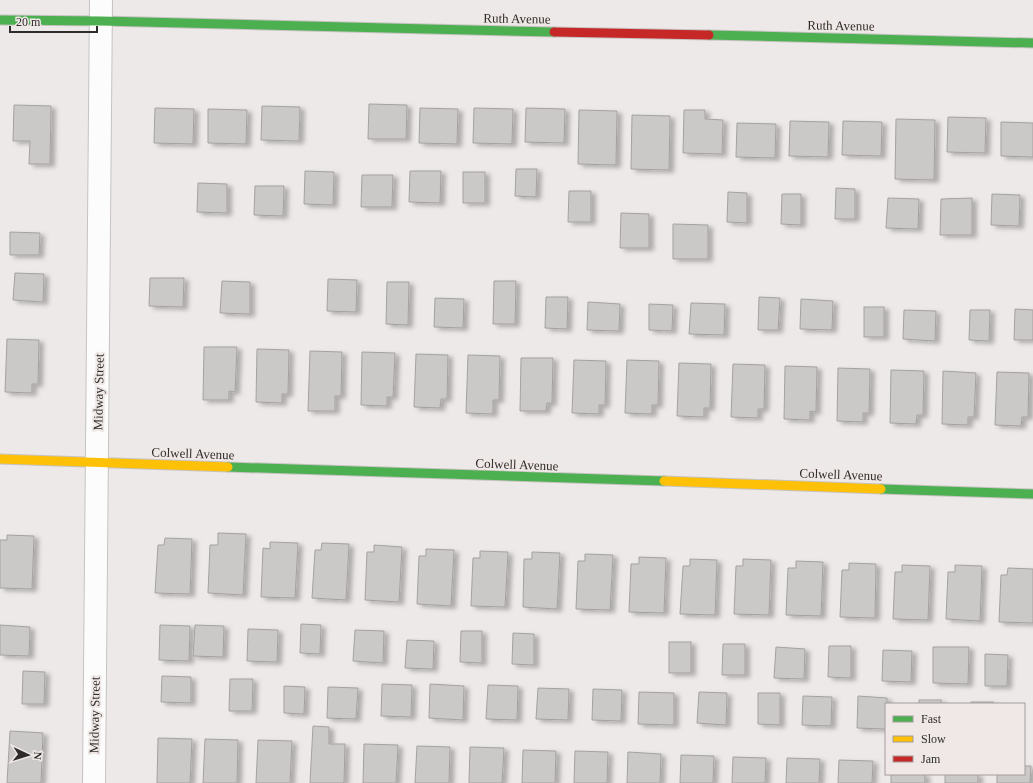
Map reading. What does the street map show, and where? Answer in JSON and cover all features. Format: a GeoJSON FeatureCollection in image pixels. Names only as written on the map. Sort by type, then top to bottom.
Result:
{"type":"FeatureCollection","features":[{"type":"Feature","properties":{"kind":"street","name":"Ruth Avenue"},"geometry":{"type":"LineString","coordinates":[[0,20],[101,10],[1033,43]]}},
{"type":"Feature","properties":{"kind":"street","name":"Midway Street"},"geometry":{"type":"LineString","coordinates":[[94,783],[101,10]]}},
{"type":"Feature","properties":{"kind":"street","name":"Colwell Avenue"},"geometry":{"type":"LineString","coordinates":[[0,459],[1033,494]]}},
{"type":"Feature","properties":{"kind":"building"},"geometry":{"type":"Polygon","coordinates":[[[369,104],[407,105],[406,139],[368,139],[369,104]]]}},
{"type":"Feature","properties":{"kind":"building"},"geometry":{"type":"Polygon","coordinates":[[[14,105],[51,106],[50,164],[29,164],[30,141],[13,141],[14,105]]]}},
{"type":"Feature","properties":{"kind":"building"},"geometry":{"type":"Polygon","coordinates":[[[262,106],[300,107],[299,141],[261,140],[262,106]]]}},
{"type":"Feature","properties":{"kind":"building"},"geometry":{"type":"Polygon","coordinates":[[[155,108],[194,109],[193,144],[154,143],[155,108]]]}},
{"type":"Feature","properties":{"kind":"building"},"geometry":{"type":"Polygon","coordinates":[[[420,108],[458,109],[457,144],[419,143],[420,108]]]}},
{"type":"Feature","properties":{"kind":"building"},"geometry":{"type":"Polygon","coordinates":[[[474,108],[513,109],[512,144],[473,143],[474,108]]]}},
{"type":"Feature","properties":{"kind":"building"},"geometry":{"type":"Polygon","coordinates":[[[526,108],[565,109],[564,143],[525,142],[526,108]]]}},
{"type":"Feature","properties":{"kind":"building"},"geometry":{"type":"Polygon","coordinates":[[[208,109],[247,110],[246,144],[208,143],[208,109]]]}},
{"type":"Feature","properties":{"kind":"building"},"geometry":{"type":"Polygon","coordinates":[[[579,110],[617,111],[616,165],[578,164],[579,110]]]}},
{"type":"Feature","properties":{"kind":"building"},"geometry":{"type":"Polygon","coordinates":[[[684,110],[705,110],[705,119],[723,120],[722,154],[683,153],[684,110]]]}},
{"type":"Feature","properties":{"kind":"building"},"geometry":{"type":"Polygon","coordinates":[[[632,115],[670,116],[669,170],[631,169],[632,115]]]}},
{"type":"Feature","properties":{"kind":"building"},"geometry":{"type":"Polygon","coordinates":[[[948,117],[986,118],[985,153],[947,152],[948,117]]]}},
{"type":"Feature","properties":{"kind":"building"},"geometry":{"type":"Polygon","coordinates":[[[896,119],[935,120],[934,180],[895,179],[896,119]]]}},
{"type":"Feature","properties":{"kind":"building"},"geometry":{"type":"Polygon","coordinates":[[[790,121],[829,122],[828,157],[789,156],[790,121]]]}},
{"type":"Feature","properties":{"kind":"building"},"geometry":{"type":"Polygon","coordinates":[[[843,121],[882,122],[881,156],[842,155],[843,121]]]}},
{"type":"Feature","properties":{"kind":"building"},"geometry":{"type":"Polygon","coordinates":[[[1001,122],[1033,123],[1033,157],[1001,156],[1001,122]]]}},
{"type":"Feature","properties":{"kind":"building"},"geometry":{"type":"Polygon","coordinates":[[[737,123],[776,124],[775,158],[736,157],[737,123]]]}},
{"type":"Feature","properties":{"kind":"building"},"geometry":{"type":"Polygon","coordinates":[[[516,169],[537,169],[536,197],[515,196],[516,169]]]}},
{"type":"Feature","properties":{"kind":"building"},"geometry":{"type":"Polygon","coordinates":[[[305,171],[334,172],[333,205],[304,204],[305,171]]]}},
{"type":"Feature","properties":{"kind":"building"},"geometry":{"type":"Polygon","coordinates":[[[410,171],[441,171],[440,203],[409,202],[410,171]]]}},
{"type":"Feature","properties":{"kind":"building"},"geometry":{"type":"Polygon","coordinates":[[[463,172],[485,172],[485,203],[463,203],[463,172]]]}},
{"type":"Feature","properties":{"kind":"building"},"geometry":{"type":"Polygon","coordinates":[[[362,175],[393,175],[392,207],[361,207],[362,175]]]}},
{"type":"Feature","properties":{"kind":"building"},"geometry":{"type":"Polygon","coordinates":[[[198,183],[227,184],[227,213],[197,212],[198,183]]]}},
{"type":"Feature","properties":{"kind":"building"},"geometry":{"type":"Polygon","coordinates":[[[255,186],[284,186],[283,216],[254,215],[255,186]]]}},
{"type":"Feature","properties":{"kind":"building"},"geometry":{"type":"Polygon","coordinates":[[[836,188],[855,189],[855,219],[835,219],[836,188]]]}},
{"type":"Feature","properties":{"kind":"building"},"geometry":{"type":"Polygon","coordinates":[[[569,191],[591,191],[591,222],[568,222],[569,191]]]}},
{"type":"Feature","properties":{"kind":"building"},"geometry":{"type":"Polygon","coordinates":[[[728,192],[747,193],[747,223],[727,222],[728,192]]]}},
{"type":"Feature","properties":{"kind":"building"},"geometry":{"type":"Polygon","coordinates":[[[782,194],[801,194],[801,225],[781,224],[782,194]]]}},
{"type":"Feature","properties":{"kind":"building"},"geometry":{"type":"Polygon","coordinates":[[[992,194],[1020,195],[1019,226],[991,225],[992,194]]]}},
{"type":"Feature","properties":{"kind":"building"},"geometry":{"type":"Polygon","coordinates":[[[888,198],[919,199],[918,229],[886,228],[888,198]]]}},
{"type":"Feature","properties":{"kind":"building"},"geometry":{"type":"Polygon","coordinates":[[[972,198],[972,235],[940,235],[941,199],[972,198]]]}},
{"type":"Feature","properties":{"kind":"building"},"geometry":{"type":"Polygon","coordinates":[[[621,213],[649,214],[649,248],[620,248],[621,213]]]}},
{"type":"Feature","properties":{"kind":"building"},"geometry":{"type":"Polygon","coordinates":[[[673,224],[708,225],[708,259],[673,259],[673,224]]]}},
{"type":"Feature","properties":{"kind":"building"},"geometry":{"type":"Polygon","coordinates":[[[10,232],[40,233],[39,255],[10,255],[10,232]]]}},
{"type":"Feature","properties":{"kind":"building"},"geometry":{"type":"Polygon","coordinates":[[[15,273],[44,274],[43,302],[13,300],[15,273]]]}},
{"type":"Feature","properties":{"kind":"building"},"geometry":{"type":"Polygon","coordinates":[[[150,278],[184,278],[183,307],[149,306],[150,278]]]}},
{"type":"Feature","properties":{"kind":"building"},"geometry":{"type":"Polygon","coordinates":[[[328,279],[357,280],[356,312],[327,311],[328,279]]]}},
{"type":"Feature","properties":{"kind":"building"},"geometry":{"type":"Polygon","coordinates":[[[222,281],[250,282],[250,314],[220,313],[222,281]]]}},
{"type":"Feature","properties":{"kind":"building"},"geometry":{"type":"Polygon","coordinates":[[[494,281],[516,281],[515,324],[493,324],[494,281]]]}},
{"type":"Feature","properties":{"kind":"building"},"geometry":{"type":"Polygon","coordinates":[[[387,282],[409,282],[408,325],[386,324],[387,282]]]}},
{"type":"Feature","properties":{"kind":"building"},"geometry":{"type":"Polygon","coordinates":[[[546,297],[568,297],[567,329],[545,328],[546,297]]]}},
{"type":"Feature","properties":{"kind":"building"},"geometry":{"type":"Polygon","coordinates":[[[759,297],[780,298],[778,330],[758,330],[759,297]]]}},
{"type":"Feature","properties":{"kind":"building"},"geometry":{"type":"Polygon","coordinates":[[[435,298],[464,299],[463,328],[434,327],[435,298]]]}},
{"type":"Feature","properties":{"kind":"building"},"geometry":{"type":"Polygon","coordinates":[[[801,299],[833,301],[832,330],[800,329],[801,299]]]}},
{"type":"Feature","properties":{"kind":"building"},"geometry":{"type":"Polygon","coordinates":[[[588,302],[620,304],[619,331],[587,330],[588,302]]]}},
{"type":"Feature","properties":{"kind":"building"},"geometry":{"type":"Polygon","coordinates":[[[691,303],[725,304],[724,335],[689,334],[691,303]]]}},
{"type":"Feature","properties":{"kind":"building"},"geometry":{"type":"Polygon","coordinates":[[[649,304],[673,305],[672,331],[649,330],[649,304]]]}},
{"type":"Feature","properties":{"kind":"building"},"geometry":{"type":"Polygon","coordinates":[[[864,307],[884,307],[884,337],[864,337],[864,307]]]}},
{"type":"Feature","properties":{"kind":"building"},"geometry":{"type":"Polygon","coordinates":[[[1015,309],[1033,310],[1033,340],[1014,340],[1015,309]]]}},
{"type":"Feature","properties":{"kind":"building"},"geometry":{"type":"Polygon","coordinates":[[[904,310],[936,311],[935,341],[903,339],[904,310]]]}},
{"type":"Feature","properties":{"kind":"building"},"geometry":{"type":"Polygon","coordinates":[[[970,310],[990,310],[989,341],[969,340],[970,310]]]}},
{"type":"Feature","properties":{"kind":"building"},"geometry":{"type":"Polygon","coordinates":[[[7,339],[39,340],[38,384],[32,384],[32,393],[5,392],[7,339]]]}},
{"type":"Feature","properties":{"kind":"building"},"geometry":{"type":"Polygon","coordinates":[[[204,347],[237,347],[235,392],[229,391],[229,400],[203,400],[204,347]]]}},
{"type":"Feature","properties":{"kind":"building"},"geometry":{"type":"Polygon","coordinates":[[[257,349],[289,350],[288,394],[282,394],[282,403],[256,402],[257,349]]]}},
{"type":"Feature","properties":{"kind":"building"},"geometry":{"type":"Polygon","coordinates":[[[310,351],[342,352],[341,396],[335,396],[335,411],[308,411],[310,351]]]}},
{"type":"Feature","properties":{"kind":"building"},"geometry":{"type":"Polygon","coordinates":[[[362,352],[395,353],[393,397],[387,397],[387,406],[361,405],[362,352]]]}},
{"type":"Feature","properties":{"kind":"building"},"geometry":{"type":"Polygon","coordinates":[[[416,354],[448,355],[447,399],[441,399],[440,408],[414,407],[416,354]]]}},
{"type":"Feature","properties":{"kind":"building"},"geometry":{"type":"Polygon","coordinates":[[[468,355],[500,356],[499,400],[493,400],[493,414],[466,413],[468,355]]]}},
{"type":"Feature","properties":{"kind":"building"},"geometry":{"type":"Polygon","coordinates":[[[521,358],[553,358],[552,403],[547,403],[546,411],[520,411],[521,358]]]}},
{"type":"Feature","properties":{"kind":"building"},"geometry":{"type":"Polygon","coordinates":[[[574,360],[606,361],[605,405],[599,405],[599,414],[572,413],[574,360]]]}},
{"type":"Feature","properties":{"kind":"building"},"geometry":{"type":"Polygon","coordinates":[[[627,360],[659,361],[658,405],[652,405],[652,414],[625,413],[627,360]]]}},
{"type":"Feature","properties":{"kind":"building"},"geometry":{"type":"Polygon","coordinates":[[[679,363],[711,364],[710,408],[704,408],[704,417],[677,416],[679,363]]]}},
{"type":"Feature","properties":{"kind":"building"},"geometry":{"type":"Polygon","coordinates":[[[733,364],[765,365],[764,409],[758,409],[758,418],[731,417],[733,364]]]}},
{"type":"Feature","properties":{"kind":"building"},"geometry":{"type":"Polygon","coordinates":[[[785,366],[817,367],[816,412],[810,411],[810,420],[784,419],[785,366]]]}},
{"type":"Feature","properties":{"kind":"building"},"geometry":{"type":"Polygon","coordinates":[[[838,368],[870,369],[869,413],[863,413],[863,422],[837,421],[838,368]]]}},
{"type":"Feature","properties":{"kind":"building"},"geometry":{"type":"Polygon","coordinates":[[[891,370],[924,371],[923,415],[917,415],[916,424],[890,423],[891,370]]]}},
{"type":"Feature","properties":{"kind":"building"},"geometry":{"type":"Polygon","coordinates":[[[943,371],[976,373],[974,417],[968,417],[968,425],[942,424],[943,371]]]}},
{"type":"Feature","properties":{"kind":"building"},"geometry":{"type":"Polygon","coordinates":[[[997,372],[1029,373],[1028,417],[1022,417],[1021,426],[995,425],[997,372]]]}},
{"type":"Feature","properties":{"kind":"building"},"geometry":{"type":"Polygon","coordinates":[[[218,533],[246,534],[243,595],[208,593],[210,545],[218,545],[218,533]]]}},
{"type":"Feature","properties":{"kind":"building"},"geometry":{"type":"Polygon","coordinates":[[[7,535],[34,536],[32,589],[0,588],[0,540],[7,540],[7,535]]]}},
{"type":"Feature","properties":{"kind":"building"},"geometry":{"type":"Polygon","coordinates":[[[165,538],[192,539],[190,594],[155,593],[158,545],[164,545],[165,538]]]}},
{"type":"Feature","properties":{"kind":"building"},"geometry":{"type":"Polygon","coordinates":[[[270,542],[298,543],[295,598],[261,597],[263,548],[270,549],[270,542]]]}},
{"type":"Feature","properties":{"kind":"building"},"geometry":{"type":"Polygon","coordinates":[[[322,543],[349,544],[346,600],[312,598],[315,550],[321,550],[322,543]]]}},
{"type":"Feature","properties":{"kind":"building"},"geometry":{"type":"Polygon","coordinates":[[[374,545],[402,547],[399,602],[365,600],[367,552],[374,552],[374,545]]]}},
{"type":"Feature","properties":{"kind":"building"},"geometry":{"type":"Polygon","coordinates":[[[426,549],[454,550],[451,606],[417,604],[419,556],[426,556],[426,549]]]}},
{"type":"Feature","properties":{"kind":"building"},"geometry":{"type":"Polygon","coordinates":[[[480,551],[508,552],[505,607],[471,606],[473,558],[480,558],[480,551]]]}},
{"type":"Feature","properties":{"kind":"building"},"geometry":{"type":"Polygon","coordinates":[[[532,552],[560,553],[557,609],[523,607],[524,559],[532,559],[532,552]]]}},
{"type":"Feature","properties":{"kind":"building"},"geometry":{"type":"Polygon","coordinates":[[[585,554],[613,555],[610,610],[576,609],[578,561],[585,561],[585,554]]]}},
{"type":"Feature","properties":{"kind":"building"},"geometry":{"type":"Polygon","coordinates":[[[639,557],[666,558],[664,613],[629,612],[631,564],[639,564],[639,557]]]}},
{"type":"Feature","properties":{"kind":"building"},"geometry":{"type":"Polygon","coordinates":[[[690,559],[717,560],[715,615],[680,614],[683,566],[690,566],[690,559]]]}},
{"type":"Feature","properties":{"kind":"building"},"geometry":{"type":"Polygon","coordinates":[[[743,559],[771,560],[769,615],[734,614],[736,566],[743,566],[743,559]]]}},
{"type":"Feature","properties":{"kind":"building"},"geometry":{"type":"Polygon","coordinates":[[[796,561],[823,562],[821,616],[786,615],[788,568],[796,568],[796,561]]]}},
{"type":"Feature","properties":{"kind":"building"},"geometry":{"type":"Polygon","coordinates":[[[849,563],[876,564],[875,618],[840,617],[842,570],[849,570],[849,563]]]}},
{"type":"Feature","properties":{"kind":"building"},"geometry":{"type":"Polygon","coordinates":[[[902,565],[930,566],[928,620],[893,619],[895,572],[902,572],[902,565]]]}},
{"type":"Feature","properties":{"kind":"building"},"geometry":{"type":"Polygon","coordinates":[[[955,565],[982,566],[980,621],[946,619],[948,572],[955,572],[955,565]]]}},
{"type":"Feature","properties":{"kind":"building"},"geometry":{"type":"Polygon","coordinates":[[[1008,568],[1033,569],[1033,623],[999,622],[1001,575],[1007,575],[1008,568]]]}},
{"type":"Feature","properties":{"kind":"building"},"geometry":{"type":"Polygon","coordinates":[[[301,624],[321,625],[320,654],[300,653],[301,624]]]}},
{"type":"Feature","properties":{"kind":"building"},"geometry":{"type":"Polygon","coordinates":[[[0,625],[30,627],[29,656],[0,655],[0,625]]]}},
{"type":"Feature","properties":{"kind":"building"},"geometry":{"type":"Polygon","coordinates":[[[160,625],[190,626],[189,661],[159,660],[160,625]]]}},
{"type":"Feature","properties":{"kind":"building"},"geometry":{"type":"Polygon","coordinates":[[[195,625],[224,626],[223,657],[193,656],[195,625]]]}},
{"type":"Feature","properties":{"kind":"building"},"geometry":{"type":"Polygon","coordinates":[[[248,629],[278,630],[277,662],[247,661],[248,629]]]}},
{"type":"Feature","properties":{"kind":"building"},"geometry":{"type":"Polygon","coordinates":[[[355,630],[384,631],[383,663],[353,661],[355,630]]]}},
{"type":"Feature","properties":{"kind":"building"},"geometry":{"type":"Polygon","coordinates":[[[461,631],[482,631],[482,663],[460,662],[461,631]]]}},
{"type":"Feature","properties":{"kind":"building"},"geometry":{"type":"Polygon","coordinates":[[[513,633],[534,634],[534,665],[512,664],[513,633]]]}},
{"type":"Feature","properties":{"kind":"building"},"geometry":{"type":"Polygon","coordinates":[[[407,640],[434,641],[433,669],[405,668],[407,640]]]}},
{"type":"Feature","properties":{"kind":"building"},"geometry":{"type":"Polygon","coordinates":[[[669,642],[691,642],[691,673],[669,673],[669,642]]]}},
{"type":"Feature","properties":{"kind":"building"},"geometry":{"type":"Polygon","coordinates":[[[723,644],[745,644],[745,675],[722,675],[723,644]]]}},
{"type":"Feature","properties":{"kind":"building"},"geometry":{"type":"Polygon","coordinates":[[[829,646],[851,646],[851,678],[828,677],[829,646]]]}},
{"type":"Feature","properties":{"kind":"building"},"geometry":{"type":"Polygon","coordinates":[[[776,647],[805,649],[804,679],[774,678],[776,647]]]}},
{"type":"Feature","properties":{"kind":"building"},"geometry":{"type":"Polygon","coordinates":[[[933,647],[969,647],[968,684],[933,683],[933,647]]]}},
{"type":"Feature","properties":{"kind":"building"},"geometry":{"type":"Polygon","coordinates":[[[883,650],[912,651],[911,682],[882,681],[883,650]]]}},
{"type":"Feature","properties":{"kind":"building"},"geometry":{"type":"Polygon","coordinates":[[[985,654],[1008,655],[1007,686],[985,686],[985,654]]]}},
{"type":"Feature","properties":{"kind":"building"},"geometry":{"type":"Polygon","coordinates":[[[23,671],[45,672],[44,704],[22,704],[23,671]]]}},
{"type":"Feature","properties":{"kind":"building"},"geometry":{"type":"Polygon","coordinates":[[[162,676],[191,677],[191,703],[161,702],[162,676]]]}},
{"type":"Feature","properties":{"kind":"building"},"geometry":{"type":"Polygon","coordinates":[[[230,679],[253,679],[252,711],[229,711],[230,679]]]}},
{"type":"Feature","properties":{"kind":"building"},"geometry":{"type":"Polygon","coordinates":[[[382,684],[412,685],[411,717],[381,716],[382,684]]]}},
{"type":"Feature","properties":{"kind":"building"},"geometry":{"type":"Polygon","coordinates":[[[430,684],[464,686],[463,720],[429,718],[430,684]]]}},
{"type":"Feature","properties":{"kind":"building"},"geometry":{"type":"Polygon","coordinates":[[[488,685],[518,686],[517,720],[486,719],[488,685]]]}},
{"type":"Feature","properties":{"kind":"building"},"geometry":{"type":"Polygon","coordinates":[[[284,686],[305,687],[304,714],[284,713],[284,686]]]}},
{"type":"Feature","properties":{"kind":"building"},"geometry":{"type":"Polygon","coordinates":[[[328,687],[358,688],[356,719],[327,718],[328,687]]]}},
{"type":"Feature","properties":{"kind":"building"},"geometry":{"type":"Polygon","coordinates":[[[538,688],[569,689],[568,720],[536,719],[538,688]]]}},
{"type":"Feature","properties":{"kind":"building"},"geometry":{"type":"Polygon","coordinates":[[[593,689],[622,690],[621,721],[592,720],[593,689]]]}},
{"type":"Feature","properties":{"kind":"building"},"geometry":{"type":"Polygon","coordinates":[[[639,692],[674,693],[674,725],[638,724],[639,692]]]}},
{"type":"Feature","properties":{"kind":"building"},"geometry":{"type":"Polygon","coordinates":[[[699,692],[727,693],[726,725],[697,723],[699,692]]]}},
{"type":"Feature","properties":{"kind":"building"},"geometry":{"type":"Polygon","coordinates":[[[758,693],[780,693],[780,725],[758,724],[758,693]]]}},
{"type":"Feature","properties":{"kind":"building"},"geometry":{"type":"Polygon","coordinates":[[[803,696],[832,697],[831,726],[802,725],[803,696]]]}},
{"type":"Feature","properties":{"kind":"building"},"geometry":{"type":"Polygon","coordinates":[[[858,696],[887,698],[887,703],[885,703],[885,729],[857,728],[858,696]]]}},
{"type":"Feature","properties":{"kind":"building"},"geometry":{"type":"Polygon","coordinates":[[[919,700],[941,700],[941,703],[919,703],[919,700]]]}},
{"type":"Feature","properties":{"kind":"building"},"geometry":{"type":"Polygon","coordinates":[[[971,702],[993,702],[993,703],[971,702]]]}},
{"type":"Feature","properties":{"kind":"building"},"geometry":{"type":"Polygon","coordinates":[[[313,726],[329,727],[329,744],[345,744],[344,783],[310,783],[313,726]]]}},
{"type":"Feature","properties":{"kind":"building"},"geometry":{"type":"Polygon","coordinates":[[[10,731],[43,733],[41,783],[7,783],[10,731]]]}},
{"type":"Feature","properties":{"kind":"building"},"geometry":{"type":"Polygon","coordinates":[[[158,738],[192,739],[190,783],[157,783],[158,738]]]}},
{"type":"Feature","properties":{"kind":"building"},"geometry":{"type":"Polygon","coordinates":[[[205,739],[238,740],[237,783],[203,783],[205,739]]]}},
{"type":"Feature","properties":{"kind":"building"},"geometry":{"type":"Polygon","coordinates":[[[258,740],[292,741],[290,783],[256,783],[258,740]]]}},
{"type":"Feature","properties":{"kind":"building"},"geometry":{"type":"Polygon","coordinates":[[[364,744],[398,745],[396,783],[363,783],[364,744]]]}},
{"type":"Feature","properties":{"kind":"building"},"geometry":{"type":"Polygon","coordinates":[[[417,746],[450,747],[449,783],[415,783],[417,746]]]}},
{"type":"Feature","properties":{"kind":"building"},"geometry":{"type":"Polygon","coordinates":[[[470,747],[504,748],[502,783],[469,783],[470,747]]]}},
{"type":"Feature","properties":{"kind":"building"},"geometry":{"type":"Polygon","coordinates":[[[523,750],[556,751],[555,783],[522,783],[523,750]]]}},
{"type":"Feature","properties":{"kind":"building"},"geometry":{"type":"Polygon","coordinates":[[[575,751],[608,752],[607,783],[574,783],[575,751]]]}},
{"type":"Feature","properties":{"kind":"building"},"geometry":{"type":"Polygon","coordinates":[[[628,752],[661,754],[660,783],[627,783],[628,752]]]}},
{"type":"Feature","properties":{"kind":"building"},"geometry":{"type":"Polygon","coordinates":[[[681,755],[714,756],[713,783],[680,783],[681,755]]]}},
{"type":"Feature","properties":{"kind":"building"},"geometry":{"type":"Polygon","coordinates":[[[733,757],[766,758],[765,783],[732,783],[733,757]]]}},
{"type":"Feature","properties":{"kind":"building"},"geometry":{"type":"Polygon","coordinates":[[[787,758],[820,759],[819,783],[786,783],[787,758]]]}},
{"type":"Feature","properties":{"kind":"building"},"geometry":{"type":"Polygon","coordinates":[[[839,760],[873,761],[872,783],[838,783],[839,760]]]}},
{"type":"Feature","properties":{"kind":"building"},"geometry":{"type":"Polygon","coordinates":[[[1025,766],[1031,766],[1030,783],[997,783],[997,775],[1025,775],[1025,766]]]}},
{"type":"Feature","properties":{"kind":"building"},"geometry":{"type":"Polygon","coordinates":[[[891,775],[925,775],[925,783],[891,783],[891,775]]]}},
{"type":"Feature","properties":{"kind":"building"},"geometry":{"type":"Polygon","coordinates":[[[945,775],[978,775],[978,783],[945,783],[945,775]]]}},
{"type":"Feature","properties":{"kind":"traffic: fast"},"geometry":{"type":"LineString","coordinates":[[0,20],[554,32]]}},
{"type":"Feature","properties":{"kind":"traffic: fast"},"geometry":{"type":"LineString","coordinates":[[709,35],[1033,43]]}},
{"type":"Feature","properties":{"kind":"traffic: fast"},"geometry":{"type":"LineString","coordinates":[[228,467],[664,481]]}},
{"type":"Feature","properties":{"kind":"traffic: fast"},"geometry":{"type":"LineString","coordinates":[[881,489],[1033,494]]}},
{"type":"Feature","properties":{"kind":"traffic: slow"},"geometry":{"type":"LineString","coordinates":[[0,459],[228,467]]}},
{"type":"Feature","properties":{"kind":"traffic: slow"},"geometry":{"type":"LineString","coordinates":[[664,481],[881,489]]}},
{"type":"Feature","properties":{"kind":"traffic: jam"},"geometry":{"type":"LineString","coordinates":[[554,32],[709,35]]}}]}
